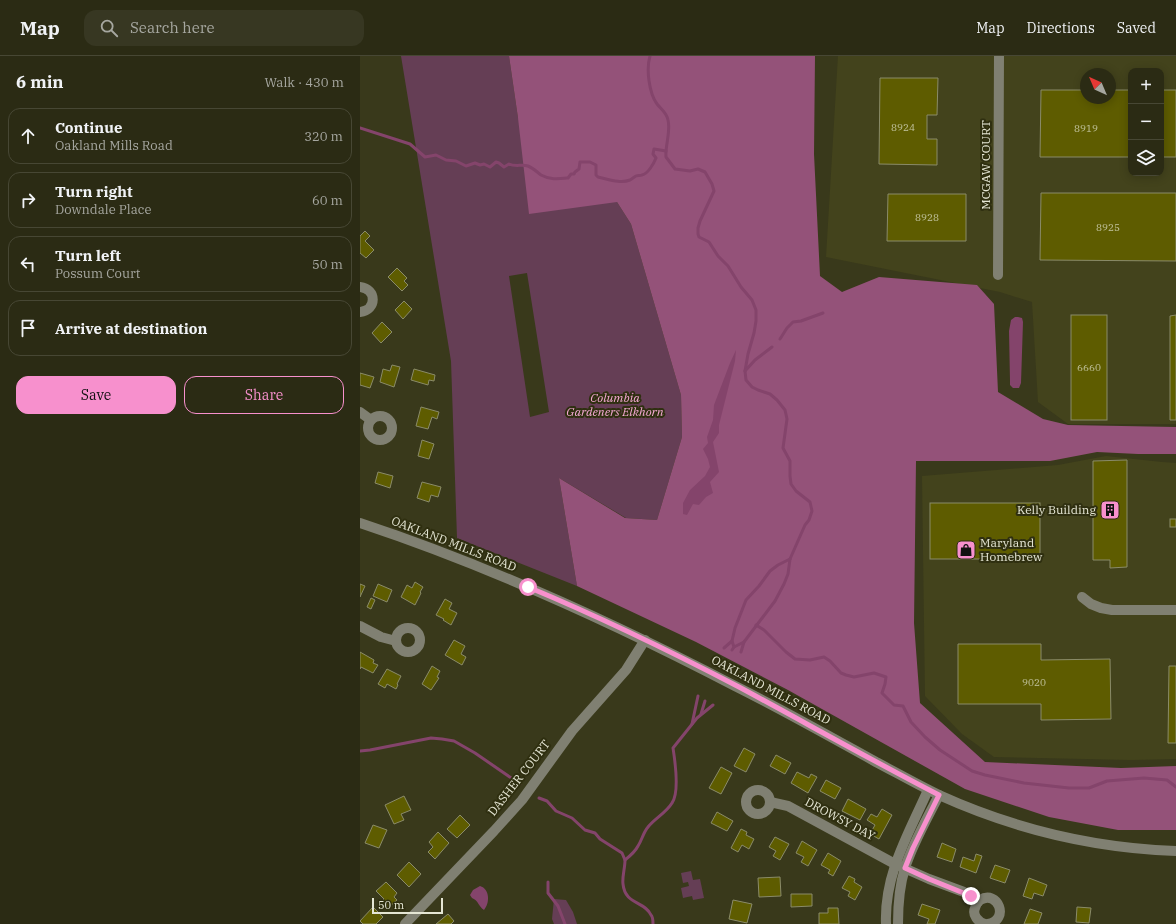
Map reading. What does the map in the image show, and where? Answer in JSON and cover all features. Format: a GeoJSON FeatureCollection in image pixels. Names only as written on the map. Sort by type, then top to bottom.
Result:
{"type":"FeatureCollection","features":[{"type":"Feature","properties":{"kind":"street","name":"MCGAW COURT"},"geometry":{"type":"LineString","coordinates":[[998,275],[999,56]]}},
{"type":"Feature","properties":{"kind":"street"},"geometry":{"type":"LineString","coordinates":[[360,287],[366,288],[370,291],[373,298],[371,307],[368,310],[360,312]]}},
{"type":"Feature","properties":{"kind":"street"},"geometry":{"type":"LineString","coordinates":[[360,412],[371,420]]}},
{"type":"Feature","properties":{"kind":"street","name":"OAKLAND MILLS ROAD"},"geometry":{"type":"LineString","coordinates":[[360,523],[457,558],[558,600],[645,640],[738,687],[928,790],[965,806],[1021,825],[1064,837],[1124,847],[1176,851]]}},
{"type":"Feature","properties":{"kind":"street"},"geometry":{"type":"LineString","coordinates":[[1082,597],[1091,604],[1112,610],[1176,610]]}},
{"type":"Feature","properties":{"kind":"street"},"geometry":{"type":"LineString","coordinates":[[360,626],[381,637],[396,642]]}},
{"type":"Feature","properties":{"kind":"street","name":"DASHER COURT"},"geometry":{"type":"LineString","coordinates":[[405,924],[522,800],[572,731],[626,670],[645,640]]}},
{"type":"Feature","properties":{"kind":"street"},"geometry":{"type":"LineString","coordinates":[[886,924],[887,900],[895,864],[903,843],[928,790]]}},
{"type":"Feature","properties":{"kind":"street"},"geometry":{"type":"LineString","coordinates":[[898,924],[898,903],[905,868],[939,795]]}},
{"type":"Feature","properties":{"kind":"street","name":"DROWSY DAY"},"geometry":{"type":"LineString","coordinates":[[770,802],[788,806],[895,864],[964,892],[978,902]]}},
{"type":"Feature","properties":{"kind":"street"},"geometry":{"type":"LineString","coordinates":[[983,898],[992,898],[997,902],[1000,907],[998,918],[992,923],[987,924],[978,920],[975,915],[975,906],[978,902],[983,898]]}},
{"type":"Feature","properties":{"kind":"shaded area"},"geometry":{"type":"Polygon","coordinates":[[[509,56],[815,56],[814,154],[820,276],[842,292],[879,277],[977,285],[994,304],[998,392],[1043,419],[1068,425],[1176,427],[1176,454],[1097,452],[1050,461],[916,461],[914,623],[920,703],[985,762],[1121,768],[1176,766],[1176,830],[1118,830],[1049,817],[965,789],[788,690],[696,642],[577,586],[559,478],[625,518],[657,520],[682,437],[681,395],[631,224],[617,202],[529,214],[509,56]]]}},
{"type":"Feature","properties":{"kind":"shaded area"},"geometry":{"type":"Polygon","coordinates":[[[838,56],[1176,56],[1176,424],[1068,424],[1038,402],[1032,302],[1000,292],[826,257],[838,56]]]}},
{"type":"Feature","properties":{"kind":"shaded area"},"geometry":{"type":"Polygon","coordinates":[[[1015,317],[1022,318],[1023,322],[1021,383],[1019,388],[1013,388],[1010,385],[1009,331],[1011,320],[1015,317]]]}},
{"type":"Feature","properties":{"kind":"shaded area"},"geometry":{"type":"Polygon","coordinates":[[[736,350],[735,361],[719,425],[719,433],[713,442],[719,472],[710,482],[713,493],[706,497],[699,505],[693,504],[687,515],[683,514],[683,503],[690,490],[705,476],[710,467],[703,449],[708,443],[707,437],[713,420],[714,405],[736,350]]]}},
{"type":"Feature","properties":{"kind":"shaded area"},"geometry":{"type":"Polygon","coordinates":[[[1106,456],[1176,463],[1176,759],[1131,760],[994,757],[962,734],[925,696],[922,476],[1058,465],[1106,456]]]}},
{"type":"Feature","properties":{"kind":"shaded area"},"geometry":{"type":"Polygon","coordinates":[[[480,886],[486,890],[488,896],[487,904],[484,910],[470,895],[473,890],[480,886]]]}},
{"type":"Feature","properties":{"kind":"green space","name":"Columbia Gardeners Elkhorn"},"geometry":{"type":"Polygon","coordinates":[[[401,56],[509,56],[518,118],[617,202],[631,224],[681,395],[682,437],[657,520],[626,518],[559,478],[577,586],[457,538],[451,361],[401,56]],[[527,273],[509,276],[530,417],[549,412],[527,273]]]}},
{"type":"Feature","properties":{"kind":"green space"},"geometry":{"type":"Polygon","coordinates":[[[691,871],[693,880],[700,879],[704,898],[693,900],[692,896],[683,898],[681,888],[689,886],[688,882],[683,883],[681,873],[691,871]]]}},
{"type":"Feature","properties":{"kind":"green space"},"geometry":{"type":"Polygon","coordinates":[[[554,899],[566,900],[573,912],[577,924],[554,924],[552,919],[554,899]]]}},
{"type":"Feature","properties":{"kind":"building"},"geometry":{"type":"Polygon","coordinates":[[[880,78],[938,78],[937,115],[927,115],[927,139],[937,139],[937,165],[879,164],[880,78]]]}},
{"type":"Feature","properties":{"kind":"building"},"geometry":{"type":"Polygon","coordinates":[[[1041,90],[1080,90],[1080,104],[1116,104],[1116,90],[1128,90],[1128,157],[1040,157],[1041,90]]]}},
{"type":"Feature","properties":{"kind":"building"},"geometry":{"type":"Polygon","coordinates":[[[1164,90],[1176,90],[1176,157],[1164,157],[1164,90]]]}},
{"type":"Feature","properties":{"kind":"building"},"geometry":{"type":"Polygon","coordinates":[[[1041,193],[1176,193],[1176,261],[1040,260],[1041,193]]]}},
{"type":"Feature","properties":{"kind":"building"},"geometry":{"type":"Polygon","coordinates":[[[888,194],[966,194],[966,241],[887,241],[888,194]]]}},
{"type":"Feature","properties":{"kind":"building"},"geometry":{"type":"Polygon","coordinates":[[[365,231],[370,236],[365,241],[374,250],[366,258],[360,253],[360,236],[365,231]]]}},
{"type":"Feature","properties":{"kind":"building"},"geometry":{"type":"Polygon","coordinates":[[[397,268],[407,278],[404,281],[408,285],[402,291],[388,277],[397,268]]]}},
{"type":"Feature","properties":{"kind":"building"},"geometry":{"type":"Polygon","coordinates":[[[404,301],[412,309],[403,319],[395,310],[404,301]]]}},
{"type":"Feature","properties":{"kind":"building"},"geometry":{"type":"Polygon","coordinates":[[[1071,315],[1107,315],[1107,420],[1071,420],[1071,315]]]}},
{"type":"Feature","properties":{"kind":"building"},"geometry":{"type":"Polygon","coordinates":[[[1176,315],[1176,420],[1170,420],[1170,316],[1176,315]]]}},
{"type":"Feature","properties":{"kind":"building"},"geometry":{"type":"Polygon","coordinates":[[[382,322],[392,332],[381,343],[372,333],[382,322]]]}},
{"type":"Feature","properties":{"kind":"building"},"geometry":{"type":"Polygon","coordinates":[[[392,365],[400,367],[394,387],[380,382],[383,369],[390,371],[392,365]]]}},
{"type":"Feature","properties":{"kind":"building"},"geometry":{"type":"Polygon","coordinates":[[[414,369],[435,375],[434,381],[429,380],[428,385],[411,380],[414,369]]]}},
{"type":"Feature","properties":{"kind":"building"},"geometry":{"type":"Polygon","coordinates":[[[360,373],[374,377],[370,388],[360,385],[360,373]]]}},
{"type":"Feature","properties":{"kind":"building"},"geometry":{"type":"Polygon","coordinates":[[[421,407],[439,412],[437,419],[432,417],[428,429],[416,426],[421,407]]]}},
{"type":"Feature","properties":{"kind":"building"},"geometry":{"type":"Polygon","coordinates":[[[422,440],[434,444],[429,459],[418,456],[422,440]]]}},
{"type":"Feature","properties":{"kind":"building","name":"Kelly Building"},"geometry":{"type":"Polygon","coordinates":[[[1127,460],[1127,567],[1110,568],[1110,560],[1093,560],[1093,461],[1127,460]]]}},
{"type":"Feature","properties":{"kind":"building"},"geometry":{"type":"Polygon","coordinates":[[[378,472],[393,476],[390,488],[375,483],[378,472]]]}},
{"type":"Feature","properties":{"kind":"building"},"geometry":{"type":"Polygon","coordinates":[[[422,482],[441,487],[438,497],[431,495],[429,502],[417,498],[422,482]]]}},
{"type":"Feature","properties":{"kind":"building"},"geometry":{"type":"Polygon","coordinates":[[[930,503],[1040,503],[1040,559],[930,559],[930,503]]]}},
{"type":"Feature","properties":{"kind":"building"},"geometry":{"type":"Polygon","coordinates":[[[1170,519],[1176,519],[1176,527],[1170,527],[1170,519]]]}},
{"type":"Feature","properties":{"kind":"building"},"geometry":{"type":"Polygon","coordinates":[[[415,582],[423,587],[415,605],[401,597],[407,585],[412,588],[415,582]]]}},
{"type":"Feature","properties":{"kind":"building"},"geometry":{"type":"Polygon","coordinates":[[[360,584],[365,586],[360,597],[360,584]]]}},
{"type":"Feature","properties":{"kind":"building"},"geometry":{"type":"Polygon","coordinates":[[[378,584],[392,590],[387,602],[373,596],[378,584]]]}},
{"type":"Feature","properties":{"kind":"building"},"geometry":{"type":"Polygon","coordinates":[[[371,598],[375,600],[371,609],[367,607],[371,598]]]}},
{"type":"Feature","properties":{"kind":"building"},"geometry":{"type":"Polygon","coordinates":[[[445,599],[452,603],[449,609],[457,613],[451,625],[436,615],[445,599]]]}},
{"type":"Feature","properties":{"kind":"building"},"geometry":{"type":"Polygon","coordinates":[[[454,640],[465,646],[461,654],[466,657],[462,665],[445,655],[454,640]]]}},
{"type":"Feature","properties":{"kind":"building"},"geometry":{"type":"Polygon","coordinates":[[[958,644],[1041,644],[1041,660],[1110,659],[1111,719],[1041,720],[1041,704],[958,704],[958,644]]]}},
{"type":"Feature","properties":{"kind":"building"},"geometry":{"type":"Polygon","coordinates":[[[360,652],[374,660],[373,663],[378,665],[373,673],[361,667],[360,669],[360,652]]]}},
{"type":"Feature","properties":{"kind":"building"},"geometry":{"type":"Polygon","coordinates":[[[432,666],[440,671],[437,677],[439,678],[431,690],[422,684],[432,666]]]}},
{"type":"Feature","properties":{"kind":"building"},"geometry":{"type":"Polygon","coordinates":[[[1169,666],[1176,666],[1176,743],[1168,743],[1169,666]]]}},
{"type":"Feature","properties":{"kind":"building"},"geometry":{"type":"Polygon","coordinates":[[[387,669],[401,676],[396,689],[387,684],[385,688],[378,684],[387,669]]]}},
{"type":"Feature","properties":{"kind":"building"},"geometry":{"type":"Polygon","coordinates":[[[744,748],[755,754],[746,772],[734,766],[744,748]]]}},
{"type":"Feature","properties":{"kind":"building"},"geometry":{"type":"Polygon","coordinates":[[[776,755],[791,763],[785,774],[770,766],[776,755]]]}},
{"type":"Feature","properties":{"kind":"building"},"geometry":{"type":"Polygon","coordinates":[[[721,767],[732,773],[721,794],[709,788],[721,767]]]}},
{"type":"Feature","properties":{"kind":"building"},"geometry":{"type":"Polygon","coordinates":[[[797,772],[809,778],[811,774],[817,777],[808,793],[791,783],[797,772]]]}},
{"type":"Feature","properties":{"kind":"building"},"geometry":{"type":"Polygon","coordinates":[[[826,780],[841,788],[835,799],[820,791],[826,780]]]}},
{"type":"Feature","properties":{"kind":"building"},"geometry":{"type":"Polygon","coordinates":[[[404,796],[411,810],[401,814],[404,820],[394,824],[385,805],[404,796]]]}},
{"type":"Feature","properties":{"kind":"building"},"geometry":{"type":"Polygon","coordinates":[[[848,799],[866,809],[860,820],[842,811],[848,799]]]}},
{"type":"Feature","properties":{"kind":"building"},"geometry":{"type":"Polygon","coordinates":[[[882,809],[892,815],[879,839],[870,834],[875,825],[867,820],[871,814],[877,817],[882,809]]]}},
{"type":"Feature","properties":{"kind":"building"},"geometry":{"type":"Polygon","coordinates":[[[717,812],[733,821],[727,831],[711,823],[717,812]]]}},
{"type":"Feature","properties":{"kind":"building"},"geometry":{"type":"Polygon","coordinates":[[[460,815],[470,825],[457,838],[447,829],[460,815]]]}},
{"type":"Feature","properties":{"kind":"building"},"geometry":{"type":"Polygon","coordinates":[[[373,825],[387,830],[379,848],[365,843],[373,825]]]}},
{"type":"Feature","properties":{"kind":"building"},"geometry":{"type":"Polygon","coordinates":[[[741,829],[747,832],[746,835],[754,839],[749,849],[742,845],[738,852],[731,848],[741,829]]]}},
{"type":"Feature","properties":{"kind":"building"},"geometry":{"type":"Polygon","coordinates":[[[438,832],[449,843],[435,859],[428,852],[433,847],[429,842],[438,832]]]}},
{"type":"Feature","properties":{"kind":"building"},"geometry":{"type":"Polygon","coordinates":[[[775,837],[789,844],[780,860],[773,856],[776,851],[769,847],[775,837]]]}},
{"type":"Feature","properties":{"kind":"building"},"geometry":{"type":"Polygon","coordinates":[[[802,841],[817,850],[808,866],[801,862],[804,857],[796,853],[802,841]]]}},
{"type":"Feature","properties":{"kind":"building"},"geometry":{"type":"Polygon","coordinates":[[[942,843],[956,849],[952,862],[937,857],[942,843]]]}},
{"type":"Feature","properties":{"kind":"building"},"geometry":{"type":"Polygon","coordinates":[[[828,853],[841,861],[833,876],[828,873],[830,870],[821,865],[828,853]]]}},
{"type":"Feature","properties":{"kind":"building"},"geometry":{"type":"Polygon","coordinates":[[[976,854],[982,856],[976,873],[960,867],[963,857],[974,861],[976,854]]]}},
{"type":"Feature","properties":{"kind":"building"},"geometry":{"type":"Polygon","coordinates":[[[409,862],[421,874],[409,887],[397,875],[409,862]]]}},
{"type":"Feature","properties":{"kind":"building"},"geometry":{"type":"Polygon","coordinates":[[[995,865],[1010,870],[1005,883],[990,878],[995,865]]]}},
{"type":"Feature","properties":{"kind":"building"},"geometry":{"type":"Polygon","coordinates":[[[849,876],[855,879],[854,882],[862,887],[855,900],[848,896],[850,892],[842,888],[849,876]]]}},
{"type":"Feature","properties":{"kind":"building"},"geometry":{"type":"Polygon","coordinates":[[[780,877],[781,896],[759,897],[758,878],[780,877]]]}},
{"type":"Feature","properties":{"kind":"building"},"geometry":{"type":"Polygon","coordinates":[[[1029,878],[1047,885],[1043,896],[1034,893],[1032,899],[1023,896],[1029,878]]]}},
{"type":"Feature","properties":{"kind":"building"},"geometry":{"type":"Polygon","coordinates":[[[386,882],[397,893],[394,897],[397,900],[388,908],[382,901],[384,899],[376,891],[386,882]]]}},
{"type":"Feature","properties":{"kind":"building"},"geometry":{"type":"Polygon","coordinates":[[[791,894],[812,894],[812,906],[791,907],[791,894]]]}},
{"type":"Feature","properties":{"kind":"building"},"geometry":{"type":"Polygon","coordinates":[[[733,900],[752,904],[747,923],[729,919],[733,900]]]}},
{"type":"Feature","properties":{"kind":"building"},"geometry":{"type":"Polygon","coordinates":[[[922,904],[940,910],[935,924],[927,924],[929,919],[918,915],[922,904]]]}},
{"type":"Feature","properties":{"kind":"building"},"geometry":{"type":"Polygon","coordinates":[[[373,907],[383,917],[376,924],[363,924],[360,921],[373,907]]]}},
{"type":"Feature","properties":{"kind":"building"},"geometry":{"type":"Polygon","coordinates":[[[1077,907],[1091,908],[1089,923],[1076,922],[1077,907]]]}},
{"type":"Feature","properties":{"kind":"building"},"geometry":{"type":"Polygon","coordinates":[[[828,908],[838,908],[839,924],[819,924],[819,913],[828,913],[828,908]]]}},
{"type":"Feature","properties":{"kind":"building"},"geometry":{"type":"Polygon","coordinates":[[[1030,909],[1042,913],[1038,924],[1024,924],[1030,909]]]}},
{"type":"Feature","properties":{"kind":"building"},"geometry":{"type":"Polygon","coordinates":[[[448,914],[454,921],[451,924],[436,924],[448,914]]]}},
{"type":"Feature","properties":{"kind":"waterway"},"geometry":{"type":"LineString","coordinates":[[650,56],[648,67],[650,87],[654,99],[664,111],[669,125],[666,157],[675,169],[690,171],[698,169],[705,172],[712,184],[714,191],[700,221],[698,234],[699,237],[709,242],[752,300],[756,310],[756,321],[745,371],[746,380],[752,387],[770,394],[785,410],[787,419],[783,448],[790,461],[791,484],[796,491],[810,502],[812,511],[790,559],[788,574],[784,584],[775,601],[744,642],[741,652]]}},
{"type":"Feature","properties":{"kind":"waterway"},"geometry":{"type":"LineString","coordinates":[[360,128],[410,144],[425,157],[436,155],[446,160],[456,161],[466,166],[475,163],[480,165],[484,164],[490,167],[496,162],[504,167],[509,164],[526,165],[544,177],[554,179],[568,178],[579,169],[580,162],[590,162],[596,165],[596,175],[598,177],[622,182],[644,174],[649,170],[656,158],[653,154],[654,149],[666,151]]}},
{"type":"Feature","properties":{"kind":"waterway"},"geometry":{"type":"LineString","coordinates":[[780,339],[793,322],[801,321],[823,313]]}},
{"type":"Feature","properties":{"kind":"waterway"},"geometry":{"type":"LineString","coordinates":[[745,371],[755,360],[772,347]]}},
{"type":"Feature","properties":{"kind":"waterway"},"geometry":{"type":"LineString","coordinates":[[732,641],[735,628],[746,600],[770,571],[790,559]]}},
{"type":"Feature","properties":{"kind":"waterway"},"geometry":{"type":"LineString","coordinates":[[756,625],[764,630],[795,659],[810,660],[824,657],[841,673],[846,675],[854,677],[874,673],[886,677],[882,693],[894,705],[903,706],[911,722],[925,737],[940,750],[972,771],[1024,783],[1069,788],[1089,788],[1107,781],[1144,778],[1167,780],[1176,787]]}},
{"type":"Feature","properties":{"kind":"waterway"},"geometry":{"type":"LineString","coordinates":[[724,648],[732,641],[734,647]]}},
{"type":"Feature","properties":{"kind":"waterway"},"geometry":{"type":"LineString","coordinates":[[732,650],[734,647],[744,642]]}},
{"type":"Feature","properties":{"kind":"waterway"},"geometry":{"type":"LineString","coordinates":[[692,724],[698,696]]}},
{"type":"Feature","properties":{"kind":"waterway"},"geometry":{"type":"LineString","coordinates":[[701,714],[705,701]]}},
{"type":"Feature","properties":{"kind":"waterway"},"geometry":{"type":"LineString","coordinates":[[653,924],[653,919],[648,911],[627,896],[623,881],[625,860],[635,850],[648,827],[667,810],[672,803],[676,792],[673,748],[697,718],[713,705]]}},
{"type":"Feature","properties":{"kind":"waterway"},"geometry":{"type":"LineString","coordinates":[[360,751],[431,738],[454,741],[475,753],[520,784]]}},
{"type":"Feature","properties":{"kind":"waterway"},"geometry":{"type":"LineString","coordinates":[[539,798],[547,801],[556,811],[572,818],[585,830],[595,833],[600,839],[622,853],[625,860]]}},
{"type":"Feature","properties":{"kind":"waterway"},"geometry":{"type":"LineString","coordinates":[[548,882],[548,893],[558,906],[565,924]]}},
{"type":"Feature","properties":{"kind":"place","name":"Kelly Building"},"geometry":{"type":"Point","coordinates":[1110,510]}},
{"type":"Feature","properties":{"kind":"place","name":"Maryland Homebrew"},"geometry":{"type":"Point","coordinates":[966,550]}},
{"type":"Feature","properties":{"kind":"route"},"geometry":{"type":"LineString","coordinates":[[528,587],[645,640],[738,687],[939,795],[905,868],[971,896]]}}]}
